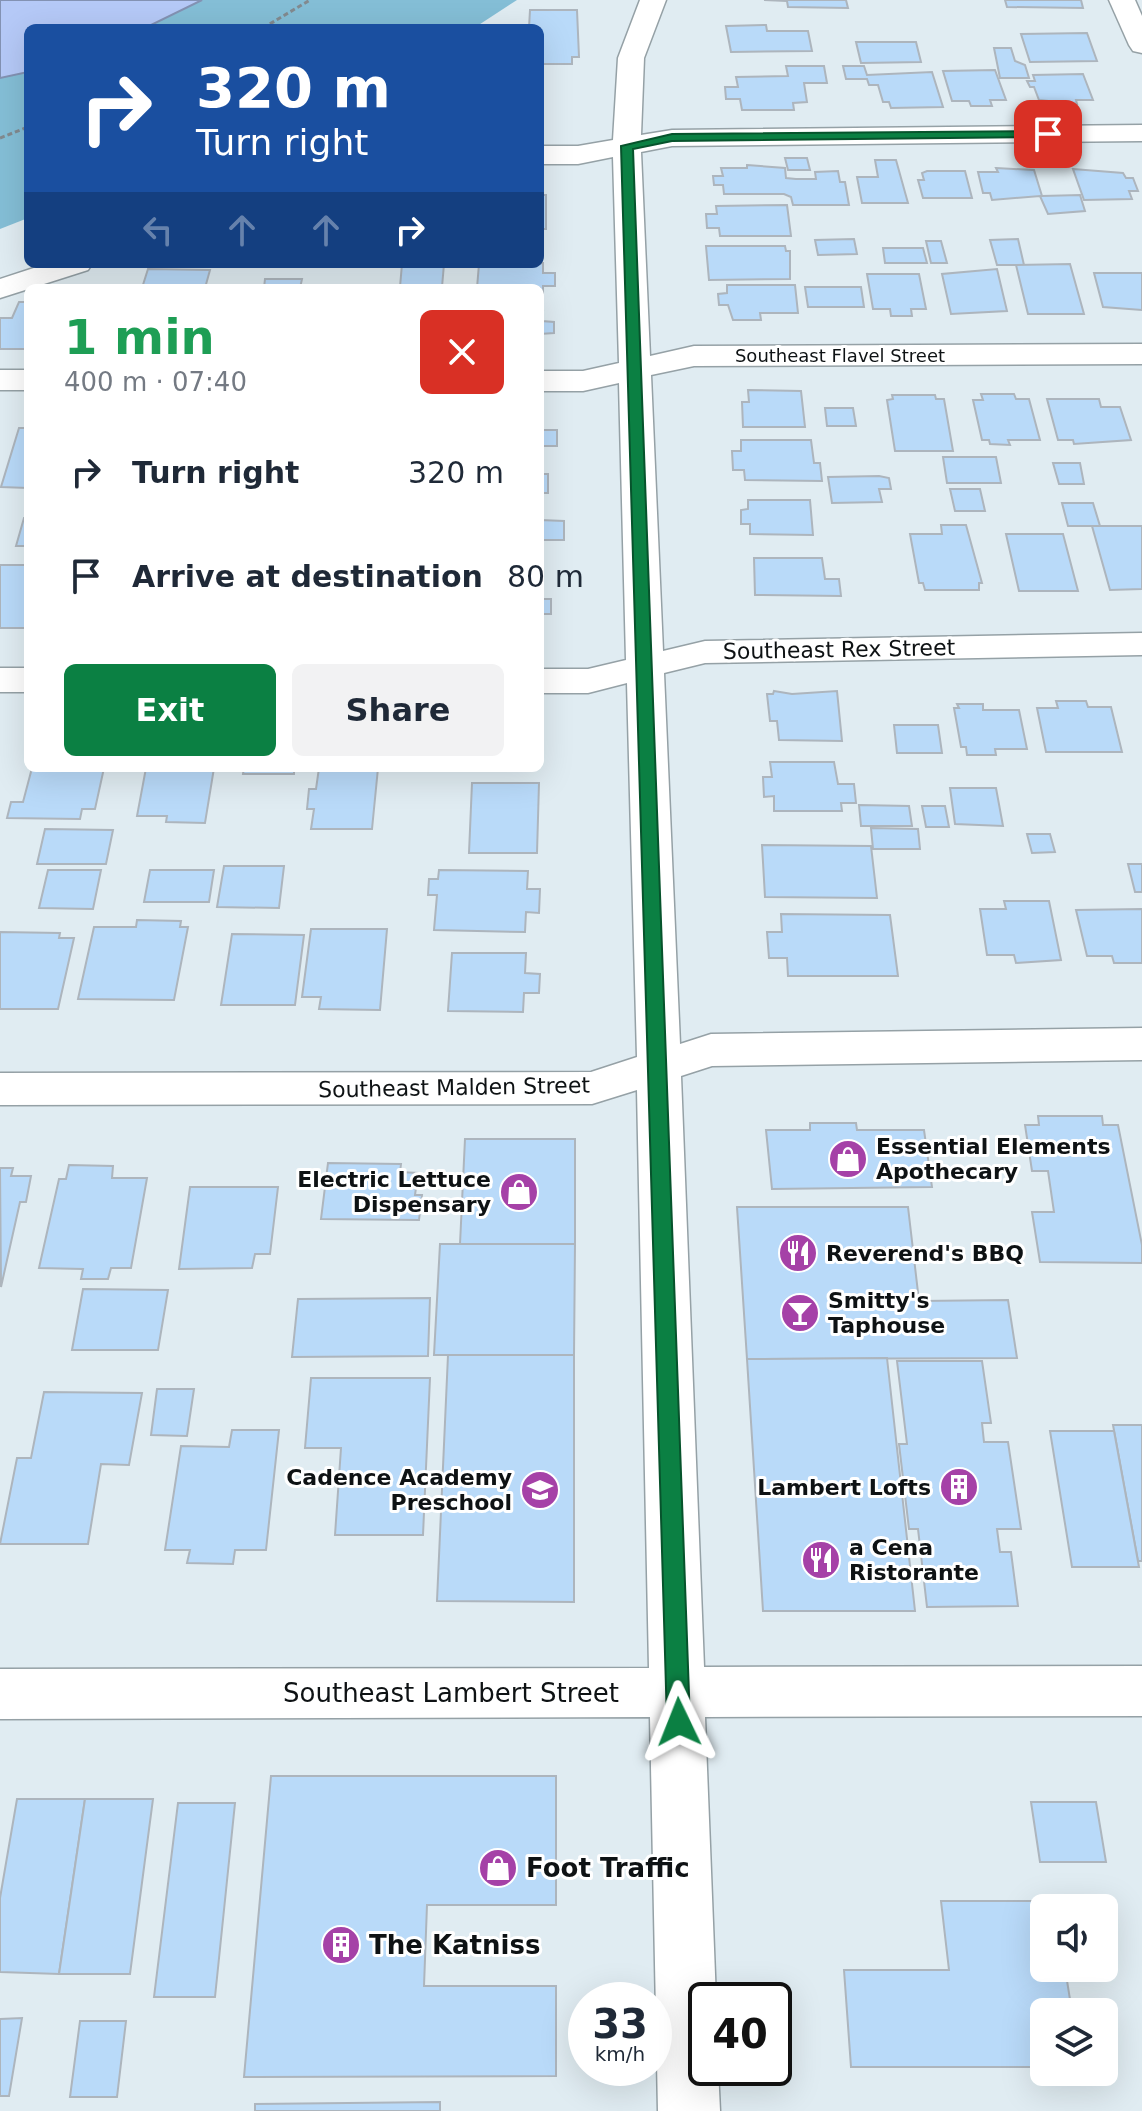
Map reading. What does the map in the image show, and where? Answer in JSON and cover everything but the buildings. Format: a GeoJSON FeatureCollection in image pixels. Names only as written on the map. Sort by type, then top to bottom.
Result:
{"type":"FeatureCollection","features":[{"type":"Feature","properties":{"kind":"street"},"geometry":{"type":"LineString","coordinates":[[653,0],[631,58],[627,146],[659,1066],[689,2111]]}},
{"type":"Feature","properties":{"kind":"street"},"geometry":{"type":"LineString","coordinates":[[1122,0],[1142,45]]}},
{"type":"Feature","properties":{"kind":"street"},"geometry":{"type":"LineString","coordinates":[[544,155],[578,155],[672,138],[1142,133]]}},
{"type":"Feature","properties":{"kind":"street"},"geometry":{"type":"LineString","coordinates":[[0,289],[65,268]]}},
{"type":"Feature","properties":{"kind":"street","name":"Southeast Flavel Street"},"geometry":{"type":"LineString","coordinates":[[544,381],[583,381],[694,356],[1142,354]]}},
{"type":"Feature","properties":{"kind":"street"},"geometry":{"type":"LineString","coordinates":[[0,380],[24,380]]}},
{"type":"Feature","properties":{"kind":"street","name":"Southeast Rex Street"},"geometry":{"type":"LineString","coordinates":[[544,681],[588,681],[705,652],[1142,644]]}},
{"type":"Feature","properties":{"kind":"street"},"geometry":{"type":"LineString","coordinates":[[0,680],[24,680]]}},
{"type":"Feature","properties":{"kind":"street","name":"Southeast Malden Street"},"geometry":{"type":"LineString","coordinates":[[0,1089],[592,1088],[711,1050],[1142,1044]]}},
{"type":"Feature","properties":{"kind":"street","name":"Southeast Lambert Street"},"geometry":{"type":"LineString","coordinates":[[0,1694],[1142,1691]]}},
{"type":"Feature","properties":{"kind":"path"},"geometry":{"type":"LineString","coordinates":[[270,24],[310,0]]}},
{"type":"Feature","properties":{"kind":"path"},"geometry":{"type":"LineString","coordinates":[[0,138],[24,129]]}},
{"type":"Feature","properties":{"kind":"shaded area"},"geometry":{"type":"Polygon","coordinates":[[[0,0],[202,0],[153,24],[24,24],[24,73],[0,78],[0,0]]]}},
{"type":"Feature","properties":{"kind":"shaded area"},"geometry":{"type":"Polygon","coordinates":[[[202,0],[517,0],[480,24],[153,24],[202,0]]]}},
{"type":"Feature","properties":{"kind":"shaded area"},"geometry":{"type":"Polygon","coordinates":[[[24,73],[24,220],[0,229],[0,78],[24,73]]]}},
{"type":"Feature","properties":{"kind":"place","name":"Essential Elements Apothecary"},"geometry":{"type":"Point","coordinates":[848,1159]}},
{"type":"Feature","properties":{"kind":"place","name":"Electric Lettuce Dispensary"},"geometry":{"type":"Point","coordinates":[519,1192]}},
{"type":"Feature","properties":{"kind":"place","name":"Reverend's BBQ"},"geometry":{"type":"Point","coordinates":[798,1253]}},
{"type":"Feature","properties":{"kind":"place","name":"Smitty's Taphouse"},"geometry":{"type":"Point","coordinates":[800,1313]}},
{"type":"Feature","properties":{"kind":"place","name":"Lambert Lofts"},"geometry":{"type":"Point","coordinates":[959,1487]}},
{"type":"Feature","properties":{"kind":"place","name":"Cadence Academy Preschool"},"geometry":{"type":"Point","coordinates":[540,1490]}},
{"type":"Feature","properties":{"kind":"place","name":"a Cena Ristorante"},"geometry":{"type":"Point","coordinates":[821,1560]}},
{"type":"Feature","properties":{"kind":"place","name":"Foot Traffic"},"geometry":{"type":"Point","coordinates":[498,1868]}},
{"type":"Feature","properties":{"kind":"place","name":"The Katniss"},"geometry":{"type":"Point","coordinates":[341,1945]}},
{"type":"Feature","properties":{"kind":"route"},"geometry":{"type":"LineString","coordinates":[[679,1722],[627,146],[672,138],[1048,134]]}}]}
